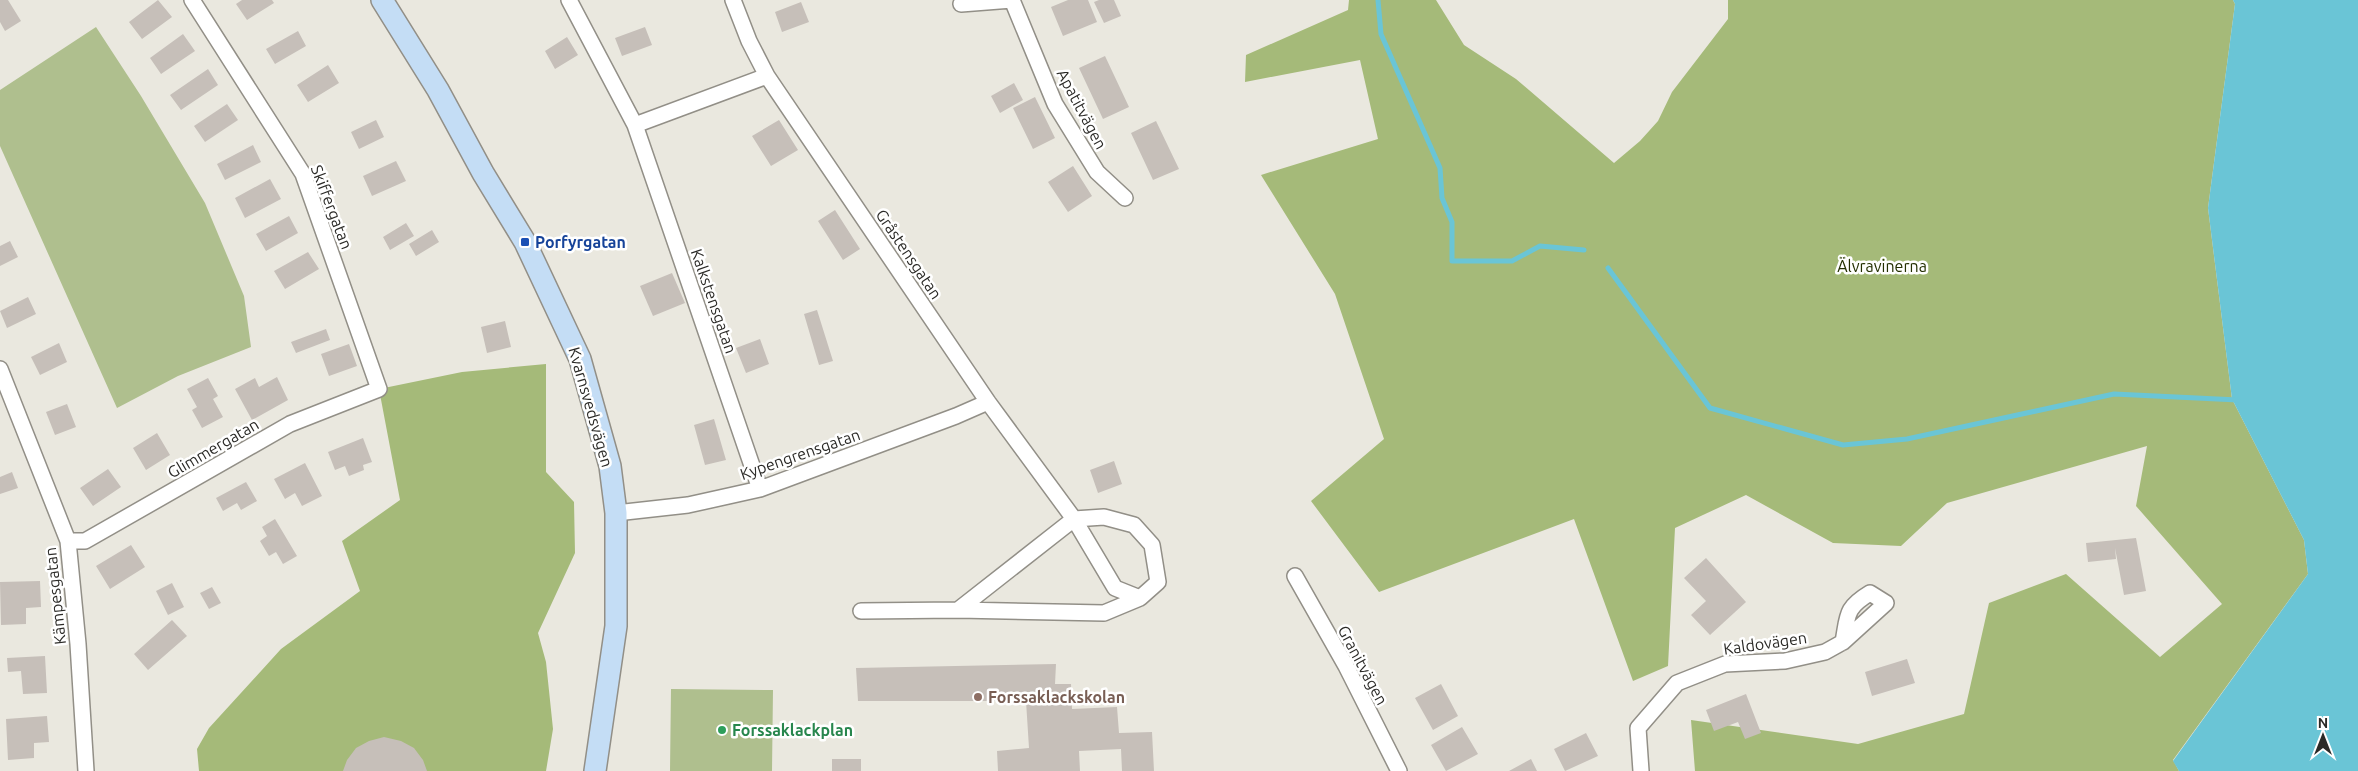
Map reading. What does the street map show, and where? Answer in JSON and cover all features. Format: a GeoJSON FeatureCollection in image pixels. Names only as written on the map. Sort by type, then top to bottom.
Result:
{"type":"FeatureCollection","features":[{"type":"Feature","properties":{"kind":"street","name":"Skiffergatan"},"geometry":{"type":"LineString","coordinates":[[192,0],[303,174],[379,389]]}},
{"type":"Feature","properties":{"kind":"street","name":"Kvarnsvedsvägen"},"geometry":{"type":"LineString","coordinates":[[382,0],[438,90],[483,173],[524,242],[580,359],[610,466],[616,513],[616,626],[595,771]]}},
{"type":"Feature","properties":{"kind":"street","name":"Kalkstensgatan"},"geometry":{"type":"LineString","coordinates":[[569,0],[635,124],[760,489]]}},
{"type":"Feature","properties":{"kind":"street","name":"Gråstensgatan"},"geometry":{"type":"LineString","coordinates":[[733,0],[748,41],[767,76],[988,402],[1074,518],[1115,588],[1140,598]]}},
{"type":"Feature","properties":{"kind":"street"},"geometry":{"type":"LineString","coordinates":[[961,4],[1012,0]]}},
{"type":"Feature","properties":{"kind":"street","name":"Apatitvägen"},"geometry":{"type":"LineString","coordinates":[[1012,0],[1055,104],[1097,172],[1125,198]]}},
{"type":"Feature","properties":{"kind":"street"},"geometry":{"type":"LineString","coordinates":[[635,124],[767,76]]}},
{"type":"Feature","properties":{"kind":"street","name":"Kämpesgatan"},"geometry":{"type":"LineString","coordinates":[[0,370],[68,541],[78,644],[86,771]]}},
{"type":"Feature","properties":{"kind":"street","name":"Glimmergatan"},"geometry":{"type":"LineString","coordinates":[[68,541],[85,541],[290,424],[379,389]]}},
{"type":"Feature","properties":{"kind":"street","name":"Kypengrensgatan"},"geometry":{"type":"LineString","coordinates":[[616,513],[688,505],[760,489],[988,402]]}},
{"type":"Feature","properties":{"kind":"street"},"geometry":{"type":"LineString","coordinates":[[860,611],[958,610],[1104,614],[1140,598],[1158,582],[1152,545],[1134,525],[1104,517],[1074,518],[958,610]]}},
{"type":"Feature","properties":{"kind":"street","name":"Granitvägen"},"geometry":{"type":"LineString","coordinates":[[1295,576],[1346,666],[1399,771]]}},
{"type":"Feature","properties":{"kind":"street","name":"Kaldovägen"},"geometry":{"type":"LineString","coordinates":[[1641,771],[1638,728],[1677,683],[1726,664],[1785,661],[1825,652],[1843,642],[1886,603],[1870,593],[1853,603],[1848,614],[1843,642]]}},
{"type":"Feature","properties":{"kind":"green space","name":"Älvravinerna"},"geometry":{"type":"Polygon","coordinates":[[[1349,0],[1436,0],[1464,45],[1516,79],[1614,163],[1640,141],[1658,121],[1672,92],[1728,19],[1728,0],[2233,0],[2235,4],[2208,208],[2232,399],[2304,540],[2308,574],[2173,760],[2179,771],[1695,771],[1691,720],[1858,744],[1964,714],[1989,603],[2066,574],[2160,657],[2222,604],[2136,506],[2147,446],[1947,503],[1901,546],[1833,543],[1746,495],[1675,528],[1668,666],[1633,681],[1574,519],[1379,592],[1311,501],[1384,439],[1335,294],[1261,175],[1378,139],[1360,60],[1245,82],[1246,55],[1348,10],[1349,0]]]}},
{"type":"Feature","properties":{"kind":"green space"},"geometry":{"type":"Polygon","coordinates":[[[96,27],[141,96],[205,203],[244,296],[251,347],[178,376],[117,408],[0,146],[0,90],[96,27]]]}},
{"type":"Feature","properties":{"kind":"green space"},"geometry":{"type":"Polygon","coordinates":[[[546,364],[546,472],[574,502],[575,553],[538,633],[546,662],[553,729],[546,771],[199,771],[197,749],[209,728],[281,649],[360,591],[342,541],[400,500],[379,389],[462,372],[546,364]]]}},
{"type":"Feature","properties":{"kind":"green space","name":"Forssaklackplan"},"geometry":{"type":"Polygon","coordinates":[[[671,689],[773,690],[772,771],[670,771],[671,689]]]}},
{"type":"Feature","properties":{"kind":"water"},"geometry":{"type":"Polygon","coordinates":[[[2233,0],[2358,0],[2358,771],[2179,771],[2173,761],[2308,574],[2304,540],[2232,399],[2208,208],[2235,4],[2233,0]]]}},
{"type":"Feature","properties":{"kind":"building"},"geometry":{"type":"Polygon","coordinates":[[[0,0],[8,0],[21,21],[5,31],[0,22],[0,0]]]}},
{"type":"Feature","properties":{"kind":"building"},"geometry":{"type":"Polygon","coordinates":[[[158,0],[172,17],[142,39],[129,22],[158,0]]]}},
{"type":"Feature","properties":{"kind":"building"},"geometry":{"type":"Polygon","coordinates":[[[242,0],[272,0],[274,3],[247,20],[236,4],[242,0]]]}},
{"type":"Feature","properties":{"kind":"building"},"geometry":{"type":"Polygon","coordinates":[[[1068,0],[1088,0],[1097,22],[1063,36],[1051,7],[1068,0]]]}},
{"type":"Feature","properties":{"kind":"building"},"geometry":{"type":"Polygon","coordinates":[[[1114,0],[1121,16],[1104,23],[1094,2],[1114,0]]]}},
{"type":"Feature","properties":{"kind":"building"},"geometry":{"type":"Polygon","coordinates":[[[801,2],[809,22],[782,32],[775,12],[801,2]]]}},
{"type":"Feature","properties":{"kind":"building"},"geometry":{"type":"Polygon","coordinates":[[[645,27],[652,45],[622,56],[615,38],[645,27]]]}},
{"type":"Feature","properties":{"kind":"building"},"geometry":{"type":"Polygon","coordinates":[[[298,31],[306,46],[275,64],[266,49],[298,31]]]}},
{"type":"Feature","properties":{"kind":"building"},"geometry":{"type":"Polygon","coordinates":[[[183,34],[195,51],[161,74],[150,58],[183,34]]]}},
{"type":"Feature","properties":{"kind":"building"},"geometry":{"type":"Polygon","coordinates":[[[567,37],[578,55],[555,69],[545,51],[567,37]]]}},
{"type":"Feature","properties":{"kind":"building"},"geometry":{"type":"Polygon","coordinates":[[[1105,56],[1129,107],[1103,119],[1079,68],[1105,56]]]}},
{"type":"Feature","properties":{"kind":"building"},"geometry":{"type":"Polygon","coordinates":[[[328,65],[339,83],[308,102],[297,85],[328,65]]]}},
{"type":"Feature","properties":{"kind":"building"},"geometry":{"type":"Polygon","coordinates":[[[208,69],[218,85],[181,110],[170,95],[208,69]]]}},
{"type":"Feature","properties":{"kind":"building"},"geometry":{"type":"Polygon","coordinates":[[[1014,83],[1023,100],[1000,113],[991,96],[1014,83]]]}},
{"type":"Feature","properties":{"kind":"building"},"geometry":{"type":"Polygon","coordinates":[[[1035,97],[1055,138],[1033,149],[1013,108],[1035,97]]]}},
{"type":"Feature","properties":{"kind":"building"},"geometry":{"type":"Polygon","coordinates":[[[227,104],[238,120],[205,142],[194,126],[227,104]]]}},
{"type":"Feature","properties":{"kind":"building"},"geometry":{"type":"Polygon","coordinates":[[[376,120],[384,137],[359,149],[351,132],[376,120]]]}},
{"type":"Feature","properties":{"kind":"building"},"geometry":{"type":"Polygon","coordinates":[[[779,120],[798,150],[771,166],[752,136],[779,120]]]}},
{"type":"Feature","properties":{"kind":"building"},"geometry":{"type":"Polygon","coordinates":[[[1156,121],[1179,169],[1153,180],[1131,133],[1156,121]]]}},
{"type":"Feature","properties":{"kind":"building"},"geometry":{"type":"Polygon","coordinates":[[[253,145],[261,162],[225,180],[217,164],[253,145]]]}},
{"type":"Feature","properties":{"kind":"building"},"geometry":{"type":"Polygon","coordinates":[[[396,161],[406,181],[372,196],[363,176],[396,161]]]}},
{"type":"Feature","properties":{"kind":"building"},"geometry":{"type":"Polygon","coordinates":[[[1073,166],[1092,196],[1068,212],[1048,182],[1073,166]]]}},
{"type":"Feature","properties":{"kind":"building"},"geometry":{"type":"Polygon","coordinates":[[[270,179],[281,199],[245,218],[235,198],[270,179]]]}},
{"type":"Feature","properties":{"kind":"building"},"geometry":{"type":"Polygon","coordinates":[[[835,210],[860,249],[843,260],[818,221],[835,210]]]}},
{"type":"Feature","properties":{"kind":"building"},"geometry":{"type":"Polygon","coordinates":[[[289,216],[298,233],[266,251],[256,234],[289,216]]]}},
{"type":"Feature","properties":{"kind":"building"},"geometry":{"type":"Polygon","coordinates":[[[406,223],[414,236],[390,250],[383,237],[406,223]]]}},
{"type":"Feature","properties":{"kind":"building"},"geometry":{"type":"Polygon","coordinates":[[[432,230],[439,242],[416,256],[409,244],[432,230]]]}},
{"type":"Feature","properties":{"kind":"building"},"geometry":{"type":"Polygon","coordinates":[[[10,241],[18,257],[0,266],[0,246],[10,241]]]}},
{"type":"Feature","properties":{"kind":"building"},"geometry":{"type":"Polygon","coordinates":[[[308,252],[319,269],[285,289],[274,271],[308,252]]]}},
{"type":"Feature","properties":{"kind":"building"},"geometry":{"type":"Polygon","coordinates":[[[672,273],[685,303],[653,316],[640,286],[672,273]]]}},
{"type":"Feature","properties":{"kind":"building"},"geometry":{"type":"Polygon","coordinates":[[[28,297],[36,314],[7,328],[0,311],[28,297]]]}},
{"type":"Feature","properties":{"kind":"building"},"geometry":{"type":"Polygon","coordinates":[[[817,310],[833,361],[819,365],[804,314],[817,310]]]}},
{"type":"Feature","properties":{"kind":"building"},"geometry":{"type":"Polygon","coordinates":[[[505,321],[511,347],[487,353],[481,327],[505,321]]]}},
{"type":"Feature","properties":{"kind":"building"},"geometry":{"type":"Polygon","coordinates":[[[326,329],[330,340],[296,353],[291,342],[326,329]]]}},
{"type":"Feature","properties":{"kind":"building"},"geometry":{"type":"Polygon","coordinates":[[[760,339],[769,364],[746,373],[736,348],[760,339]]]}},
{"type":"Feature","properties":{"kind":"building"},"geometry":{"type":"Polygon","coordinates":[[[59,343],[67,362],[40,375],[31,357],[59,343]]]}},
{"type":"Feature","properties":{"kind":"building"},"geometry":{"type":"Polygon","coordinates":[[[349,344],[357,366],[329,376],[321,354],[349,344]]]}},
{"type":"Feature","properties":{"kind":"building"},"geometry":{"type":"Polygon","coordinates":[[[277,377],[288,400],[252,420],[235,389],[255,378],[259,387],[277,377]]]}},
{"type":"Feature","properties":{"kind":"building"},"geometry":{"type":"Polygon","coordinates":[[[208,378],[218,396],[213,399],[223,417],[202,428],[192,410],[197,407],[187,389],[208,378]]]}},
{"type":"Feature","properties":{"kind":"building"},"geometry":{"type":"Polygon","coordinates":[[[67,404],[76,427],[55,435],[46,412],[67,404]]]}},
{"type":"Feature","properties":{"kind":"building"},"geometry":{"type":"Polygon","coordinates":[[[714,419],[726,460],[705,465],[694,425],[714,419]]]}},
{"type":"Feature","properties":{"kind":"building"},"geometry":{"type":"Polygon","coordinates":[[[157,433],[170,455],[146,470],[133,448],[157,433]]]}},
{"type":"Feature","properties":{"kind":"building"},"geometry":{"type":"Polygon","coordinates":[[[363,438],[372,462],[363,465],[364,470],[349,476],[345,466],[335,470],[328,452],[363,438]]]}},
{"type":"Feature","properties":{"kind":"building"},"geometry":{"type":"Polygon","coordinates":[[[1114,461],[1122,484],[1098,493],[1090,470],[1114,461]]]}},
{"type":"Feature","properties":{"kind":"building"},"geometry":{"type":"Polygon","coordinates":[[[305,463],[322,496],[302,506],[295,493],[285,499],[274,479],[305,463]]]}},
{"type":"Feature","properties":{"kind":"building"},"geometry":{"type":"Polygon","coordinates":[[[108,469],[121,487],[93,506],[80,488],[108,469]]]}},
{"type":"Feature","properties":{"kind":"building"},"geometry":{"type":"Polygon","coordinates":[[[12,472],[18,488],[0,494],[0,477],[12,472]]]}},
{"type":"Feature","properties":{"kind":"building"},"geometry":{"type":"Polygon","coordinates":[[[246,482],[257,501],[241,510],[237,503],[223,511],[216,498],[246,482]]]}},
{"type":"Feature","properties":{"kind":"building"},"geometry":{"type":"Polygon","coordinates":[[[275,519],[297,556],[283,564],[276,552],[269,556],[260,541],[267,536],[262,527],[275,519]]]}},
{"type":"Feature","properties":{"kind":"building"},"geometry":{"type":"Polygon","coordinates":[[[2136,538],[2146,591],[2124,595],[2115,548],[2116,559],[2088,562],[2086,543],[2136,538]]]}},
{"type":"Feature","properties":{"kind":"building"},"geometry":{"type":"Polygon","coordinates":[[[131,545],[145,567],[110,589],[96,566],[131,545]]]}},
{"type":"Feature","properties":{"kind":"building"},"geometry":{"type":"Polygon","coordinates":[[[1706,558],[1746,602],[1710,635],[1691,615],[1706,601],[1684,578],[1706,558]]]}},
{"type":"Feature","properties":{"kind":"building"},"geometry":{"type":"Polygon","coordinates":[[[40,581],[41,607],[26,608],[26,624],[1,625],[0,582],[40,581]]]}},
{"type":"Feature","properties":{"kind":"building"},"geometry":{"type":"Polygon","coordinates":[[[172,583],[184,607],[168,615],[156,591],[172,583]]]}},
{"type":"Feature","properties":{"kind":"building"},"geometry":{"type":"Polygon","coordinates":[[[212,587],[221,603],[209,609],[200,593],[212,587]]]}},
{"type":"Feature","properties":{"kind":"building"},"geometry":{"type":"Polygon","coordinates":[[[172,620],[187,636],[148,670],[134,654],[172,620]]]}},
{"type":"Feature","properties":{"kind":"building"},"geometry":{"type":"Polygon","coordinates":[[[45,656],[47,693],[23,694],[21,671],[8,672],[7,658],[45,656]]]}},
{"type":"Feature","properties":{"kind":"building"},"geometry":{"type":"Polygon","coordinates":[[[1907,659],[1915,683],[1872,696],[1865,672],[1907,659]]]}},
{"type":"Feature","properties":{"kind":"building"},"geometry":{"type":"Polygon","coordinates":[[[1056,664],[1055,684],[1071,684],[1072,709],[1117,707],[1119,733],[1152,732],[1154,771],[1122,771],[1121,749],[1079,751],[1080,771],[998,771],[997,751],[1029,748],[1026,701],[858,701],[856,668],[1056,664]]]}},
{"type":"Feature","properties":{"kind":"building"},"geometry":{"type":"Polygon","coordinates":[[[1441,684],[1458,716],[1433,730],[1415,698],[1441,684]]]}},
{"type":"Feature","properties":{"kind":"building"},"geometry":{"type":"Polygon","coordinates":[[[1746,694],[1761,733],[1745,739],[1738,722],[1714,731],[1706,710],[1746,694]]]}},
{"type":"Feature","properties":{"kind":"building"},"geometry":{"type":"Polygon","coordinates":[[[47,716],[49,742],[34,743],[34,758],[8,760],[6,719],[47,716]]]}},
{"type":"Feature","properties":{"kind":"building"},"geometry":{"type":"Polygon","coordinates":[[[1462,727],[1478,754],[1446,771],[1431,745],[1462,727]]]}},
{"type":"Feature","properties":{"kind":"building"},"geometry":{"type":"Polygon","coordinates":[[[1586,733],[1598,756],[1565,771],[1554,749],[1586,733]]]}},
{"type":"Feature","properties":{"kind":"building"},"geometry":{"type":"Polygon","coordinates":[[[384,737],[401,741],[414,748],[423,760],[427,771],[343,771],[347,760],[356,748],[369,741],[384,737]]]}},
{"type":"Feature","properties":{"kind":"building"},"geometry":{"type":"Polygon","coordinates":[[[832,759],[861,759],[861,771],[832,771],[832,759]]]}},
{"type":"Feature","properties":{"kind":"building"},"geometry":{"type":"Polygon","coordinates":[[[1531,759],[1537,771],[1509,771],[1531,759]]]}},
{"type":"Feature","properties":{"kind":"waterway"},"geometry":{"type":"LineString","coordinates":[[1378,0],[1381,34],[1440,168],[1442,198],[1452,222],[1452,261],[1512,261],[1540,246],[1584,250]]}},
{"type":"Feature","properties":{"kind":"waterway"},"geometry":{"type":"LineString","coordinates":[[1608,268],[1710,408],[1843,445],[1907,439],[2114,394],[2238,400]]}},
{"type":"Feature","properties":{"kind":"place","name":"Porfyrgatan"},"geometry":{"type":"Point","coordinates":[525,242]}},
{"type":"Feature","properties":{"kind":"place","name":"Forssaklackskolan"},"geometry":{"type":"Point","coordinates":[978,697]}},
{"type":"Feature","properties":{"kind":"place","name":"Forssaklackplan"},"geometry":{"type":"Point","coordinates":[722,730]}}]}
